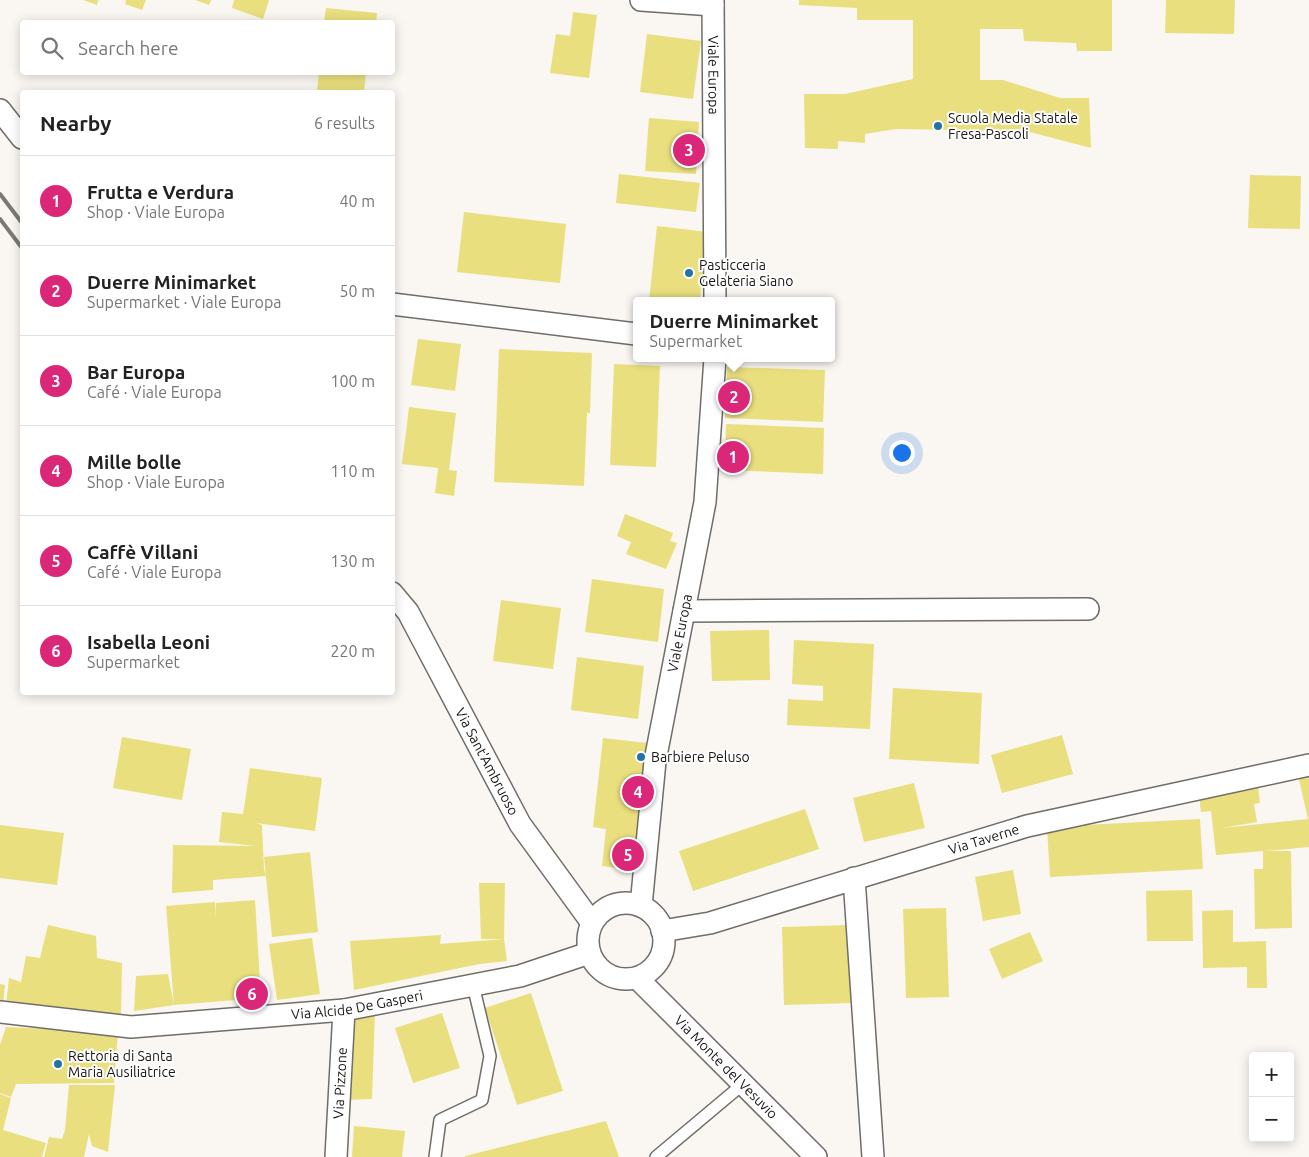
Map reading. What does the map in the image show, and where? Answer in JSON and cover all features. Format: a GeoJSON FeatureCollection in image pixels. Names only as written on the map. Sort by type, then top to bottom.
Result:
{"type":"FeatureCollection","features":[{"type":"Feature","properties":{"kind":"street"},"geometry":{"type":"LineString","coordinates":[[641,0],[713,2]]}},
{"type":"Feature","properties":{"kind":"street","name":"Viale Europa"},"geometry":{"type":"LineString","coordinates":[[713,2],[716,297]]}},
{"type":"Feature","properties":{"kind":"street"},"geometry":{"type":"LineString","coordinates":[[0,110],[20,135]]}},
{"type":"Feature","properties":{"kind":"street"},"geometry":{"type":"LineString","coordinates":[[395,304],[633,334]]}},
{"type":"Feature","properties":{"kind":"street","name":"Viale Europa"},"geometry":{"type":"LineString","coordinates":[[641,906],[656,761],[705,502],[715,362]]}},
{"type":"Feature","properties":{"kind":"street","name":"Via Sant'Ambruoso"},"geometry":{"type":"LineString","coordinates":[[395,597],[408,612],[520,824],[592,923]]}},
{"type":"Feature","properties":{"kind":"street"},"geometry":{"type":"LineString","coordinates":[[684,611],[1088,609]]}},
{"type":"Feature","properties":{"kind":"street","name":"Via Taverne"},"geometry":{"type":"LineString","coordinates":[[662,931],[710,923],[1027,826],[1309,765]]}},
{"type":"Feature","properties":{"kind":"street"},"geometry":{"type":"LineString","coordinates":[[854,878],[873,1157]]}},
{"type":"Feature","properties":{"kind":"street"},"geometry":{"type":"LineString","coordinates":[[621,904],[641,906],[656,918],[662,931],[664,945],[660,958],[652,969],[637,978],[622,979],[609,976],[599,969],[589,953],[588,939],[592,923],[608,907],[621,904]]}},
{"type":"Feature","properties":{"kind":"street","name":"Via Alcide De Gasperi"},"geometry":{"type":"LineString","coordinates":[[0,1012],[131,1027],[344,1010],[520,976],[589,953]]}},
{"type":"Feature","properties":{"kind":"street","name":"Via Monte del Vesuvio"},"geometry":{"type":"LineString","coordinates":[[637,978],[816,1157]]}},
{"type":"Feature","properties":{"kind":"street","name":"Via Pizzone"},"geometry":{"type":"LineString","coordinates":[[336,1157],[344,1010]]}},
{"type":"Feature","properties":{"kind":"lane"},"geometry":{"type":"LineString","coordinates":[[436,1157],[440,1120],[482,1100],[490,1056],[473,985]]}},
{"type":"Feature","properties":{"kind":"lane"},"geometry":{"type":"LineString","coordinates":[[656,1157],[743,1084]]}},
{"type":"Feature","properties":{"kind":"building"},"geometry":{"type":"Polygon","coordinates":[[[83,0],[98,0],[97,5],[83,0]]]}},
{"type":"Feature","properties":{"kind":"building"},"geometry":{"type":"Polygon","coordinates":[[[126,0],[146,0],[142,10],[125,4],[126,0]]]}},
{"type":"Feature","properties":{"kind":"building"},"geometry":{"type":"Polygon","coordinates":[[[195,0],[211,0],[209,5],[195,0]]]}},
{"type":"Feature","properties":{"kind":"building"},"geometry":{"type":"Polygon","coordinates":[[[234,0],[269,0],[263,19],[232,8],[234,0]]]}},
{"type":"Feature","properties":{"kind":"building"},"geometry":{"type":"Polygon","coordinates":[[[799,0],[1112,0],[1112,51],[1077,51],[1076,43],[1024,41],[1023,29],[980,29],[980,80],[1003,80],[1060,98],[1089,98],[1091,148],[1026,131],[896,129],[865,134],[865,143],[838,141],[838,149],[805,148],[804,94],[845,94],[913,79],[913,20],[857,20],[857,8],[799,5],[799,0]]]}},
{"type":"Feature","properties":{"kind":"building"},"geometry":{"type":"Polygon","coordinates":[[[1166,0],[1235,0],[1234,34],[1165,33],[1166,0]]]}},
{"type":"Feature","properties":{"kind":"building"},"geometry":{"type":"Polygon","coordinates":[[[326,8],[377,13],[376,20],[324,20],[326,8]]]}},
{"type":"Feature","properties":{"kind":"building"},"geometry":{"type":"Polygon","coordinates":[[[573,12],[597,15],[589,78],[550,73],[556,34],[570,36],[573,12]]]}},
{"type":"Feature","properties":{"kind":"building"},"geometry":{"type":"Polygon","coordinates":[[[647,34],[701,41],[693,99],[640,92],[647,34]]]}},
{"type":"Feature","properties":{"kind":"building"},"geometry":{"type":"Polygon","coordinates":[[[319,75],[366,75],[364,90],[317,90],[319,75]]]}},
{"type":"Feature","properties":{"kind":"building"},"geometry":{"type":"Polygon","coordinates":[[[649,118],[699,122],[696,174],[645,171],[649,118]]]}},
{"type":"Feature","properties":{"kind":"building"},"geometry":{"type":"Polygon","coordinates":[[[619,174],[700,183],[696,212],[616,203],[619,174]]]}},
{"type":"Feature","properties":{"kind":"building"},"geometry":{"type":"Polygon","coordinates":[[[1250,175],[1301,176],[1300,229],[1248,228],[1250,175]]]}},
{"type":"Feature","properties":{"kind":"building"},"geometry":{"type":"Polygon","coordinates":[[[464,212],[566,224],[560,283],[457,272],[464,212]]]}},
{"type":"Feature","properties":{"kind":"building"},"geometry":{"type":"Polygon","coordinates":[[[657,226],[707,232],[700,297],[649,297],[657,226]]]}},
{"type":"Feature","properties":{"kind":"building"},"geometry":{"type":"Polygon","coordinates":[[[418,339],[461,344],[455,391],[411,385],[418,339]]]}},
{"type":"Feature","properties":{"kind":"building"},"geometry":{"type":"Polygon","coordinates":[[[499,349],[592,353],[590,413],[587,413],[584,486],[494,482],[499,349]]]}},
{"type":"Feature","properties":{"kind":"building"},"geometry":{"type":"Polygon","coordinates":[[[614,364],[660,366],[656,467],[610,465],[614,364]]]}},
{"type":"Feature","properties":{"kind":"building"},"geometry":{"type":"Polygon","coordinates":[[[727,367],[825,370],[823,422],[725,418],[727,367]]]}},
{"type":"Feature","properties":{"kind":"building"},"geometry":{"type":"Polygon","coordinates":[[[409,407],[456,413],[449,470],[457,471],[454,496],[435,493],[438,468],[402,464],[409,407]]]}},
{"type":"Feature","properties":{"kind":"building"},"geometry":{"type":"Polygon","coordinates":[[[726,424],[824,428],[823,474],[725,470],[726,424]]]}},
{"type":"Feature","properties":{"kind":"building"},"geometry":{"type":"Polygon","coordinates":[[[625,514],[673,533],[670,541],[677,543],[666,569],[626,554],[631,542],[617,536],[625,514]]]}},
{"type":"Feature","properties":{"kind":"building"},"geometry":{"type":"Polygon","coordinates":[[[592,579],[664,589],[658,642],[585,632],[592,579]]]}},
{"type":"Feature","properties":{"kind":"building"},"geometry":{"type":"Polygon","coordinates":[[[501,600],[561,608],[553,669],[493,661],[501,600]]]}},
{"type":"Feature","properties":{"kind":"building"},"geometry":{"type":"Polygon","coordinates":[[[769,630],[770,680],[712,681],[710,631],[769,630]]]}},
{"type":"Feature","properties":{"kind":"building"},"geometry":{"type":"Polygon","coordinates":[[[794,640],[874,644],[870,729],[787,725],[788,699],[823,701],[823,686],[792,684],[794,640]]]}},
{"type":"Feature","properties":{"kind":"building"},"geometry":{"type":"Polygon","coordinates":[[[577,657],[644,666],[638,719],[571,710],[577,657]]]}},
{"type":"Feature","properties":{"kind":"building"},"geometry":{"type":"Polygon","coordinates":[[[893,688],[982,693],[979,764],[889,759],[893,688]]]}},
{"type":"Feature","properties":{"kind":"building"},"geometry":{"type":"Polygon","coordinates":[[[1062,735],[1073,774],[1002,793],[991,755],[1062,735]]]}},
{"type":"Feature","properties":{"kind":"building"},"geometry":{"type":"Polygon","coordinates":[[[122,737],[191,749],[182,800],[113,788],[122,737]]]}},
{"type":"Feature","properties":{"kind":"building"},"geometry":{"type":"Polygon","coordinates":[[[603,738],[648,743],[633,870],[602,866],[606,829],[593,827],[603,738]]]}},
{"type":"Feature","properties":{"kind":"building"},"geometry":{"type":"Polygon","coordinates":[[[250,768],[322,778],[315,831],[256,823],[262,825],[266,876],[213,880],[213,890],[172,893],[173,845],[257,846],[219,842],[222,812],[243,814],[242,821],[250,768]]]}},
{"type":"Feature","properties":{"kind":"building"},"geometry":{"type":"Polygon","coordinates":[[[1309,772],[1309,847],[1267,851],[1291,851],[1292,928],[1255,929],[1254,869],[1263,869],[1263,851],[1216,855],[1211,811],[1201,812],[1199,795],[1258,786],[1260,803],[1254,804],[1257,822],[1222,828],[1308,819],[1298,775],[1309,772]]]}},
{"type":"Feature","properties":{"kind":"building"},"geometry":{"type":"Polygon","coordinates":[[[914,783],[925,828],[864,842],[853,798],[914,783]]]}},
{"type":"Feature","properties":{"kind":"building"},"geometry":{"type":"Polygon","coordinates":[[[805,809],[819,849],[693,891],[679,851],[805,809]]]}},
{"type":"Feature","properties":{"kind":"building"},"geometry":{"type":"Polygon","coordinates":[[[1200,819],[1203,869],[1050,877],[1047,827],[1200,819]]]}},
{"type":"Feature","properties":{"kind":"building"},"geometry":{"type":"Polygon","coordinates":[[[0,825],[64,833],[57,885],[0,878],[0,825]]]}},
{"type":"Feature","properties":{"kind":"building"},"geometry":{"type":"Polygon","coordinates":[[[310,852],[318,932],[272,937],[264,857],[310,852]]]}},
{"type":"Feature","properties":{"kind":"building"},"geometry":{"type":"Polygon","coordinates":[[[1013,870],[1021,914],[983,921],[975,877],[1013,870]]]}},
{"type":"Feature","properties":{"kind":"building"},"geometry":{"type":"Polygon","coordinates":[[[479,883],[505,883],[504,939],[481,939],[479,883]]]}},
{"type":"Feature","properties":{"kind":"building"},"geometry":{"type":"Polygon","coordinates":[[[1192,890],[1193,941],[1147,941],[1146,891],[1192,890]]]}},
{"type":"Feature","properties":{"kind":"building"},"geometry":{"type":"Polygon","coordinates":[[[255,900],[261,998],[174,1005],[166,906],[215,902],[216,918],[216,903],[255,900]]]}},
{"type":"Feature","properties":{"kind":"building"},"geometry":{"type":"Polygon","coordinates":[[[946,908],[949,997],[906,998],[903,909],[946,908]]]}},
{"type":"Feature","properties":{"kind":"building"},"geometry":{"type":"Polygon","coordinates":[[[1233,910],[1233,942],[1266,941],[1267,988],[1247,988],[1247,967],[1203,968],[1202,911],[1233,910]]]}},
{"type":"Feature","properties":{"kind":"building"},"geometry":{"type":"Polygon","coordinates":[[[48,925],[96,936],[97,958],[122,963],[121,1014],[53,1011],[6,1005],[9,978],[21,982],[26,956],[40,958],[48,925]]]}},
{"type":"Feature","properties":{"kind":"building"},"geometry":{"type":"Polygon","coordinates":[[[849,925],[851,1003],[784,1005],[782,927],[849,925]]]}},
{"type":"Feature","properties":{"kind":"building"},"geometry":{"type":"Polygon","coordinates":[[[1030,932],[1043,961],[1002,979],[989,949],[1030,932]]]}},
{"type":"Feature","properties":{"kind":"building"},"geometry":{"type":"Polygon","coordinates":[[[441,935],[440,944],[504,939],[507,961],[479,964],[354,990],[350,941],[441,935]]]}},
{"type":"Feature","properties":{"kind":"building"},"geometry":{"type":"Polygon","coordinates":[[[312,938],[320,994],[277,1000],[269,944],[312,938]]]}},
{"type":"Feature","properties":{"kind":"building"},"geometry":{"type":"Polygon","coordinates":[[[168,974],[174,1005],[134,1011],[136,976],[168,974]]]}},
{"type":"Feature","properties":{"kind":"building"},"geometry":{"type":"Polygon","coordinates":[[[0,984],[5,985],[3,1005],[0,1004],[0,984]]]}},
{"type":"Feature","properties":{"kind":"building"},"geometry":{"type":"Polygon","coordinates":[[[531,993],[563,1091],[517,1105],[485,1008],[531,993]]]}},
{"type":"Feature","properties":{"kind":"building"},"geometry":{"type":"Polygon","coordinates":[[[375,1012],[372,1099],[345,1100],[347,1027],[357,1016],[375,1012]]]}},
{"type":"Feature","properties":{"kind":"building"},"geometry":{"type":"Polygon","coordinates":[[[442,1013],[460,1068],[413,1083],[395,1028],[442,1013]]]}},
{"type":"Feature","properties":{"kind":"building","name":"Rettoria di Santa Maria Ausiliatrice"},"geometry":{"type":"Polygon","coordinates":[[[6,1027],[118,1032],[114,1083],[16,1084],[11,1097],[0,1093],[0,1045],[6,1027]]]}},
{"type":"Feature","properties":{"kind":"building"},"geometry":{"type":"Polygon","coordinates":[[[69,1085],[115,1085],[108,1152],[92,1146],[89,1134],[84,1157],[44,1157],[49,1137],[62,1139],[65,1130],[69,1085]]]}},
{"type":"Feature","properties":{"kind":"building"},"geometry":{"type":"Polygon","coordinates":[[[0,1094],[11,1098],[3,1130],[46,1143],[42,1157],[0,1157],[0,1094]]]}},
{"type":"Feature","properties":{"kind":"building"},"geometry":{"type":"Polygon","coordinates":[[[606,1121],[619,1157],[465,1157],[465,1156],[606,1121]]]}},
{"type":"Feature","properties":{"kind":"building"},"geometry":{"type":"Polygon","coordinates":[[[354,1126],[405,1131],[402,1157],[352,1157],[354,1126]]]}},
{"type":"Feature","properties":{"kind":"railway"},"geometry":{"type":"LineString","coordinates":[[0,194],[20,220]]}},
{"type":"Feature","properties":{"kind":"railway"},"geometry":{"type":"LineString","coordinates":[[0,219],[20,245]]}},
{"type":"Feature","properties":{"kind":"place","name":"Scuola Media Statale Fresa-Pascoli"},"geometry":{"type":"Point","coordinates":[938,126]}},
{"type":"Feature","properties":{"kind":"place","name":"Bar Europa"},"geometry":{"type":"Point","coordinates":[689,150]}},
{"type":"Feature","properties":{"kind":"place","name":"Pasticceria Gelateria Siano"},"geometry":{"type":"Point","coordinates":[689,273]}},
{"type":"Feature","properties":{"kind":"place","name":"Duerre Minimarket"},"geometry":{"type":"Point","coordinates":[734,397]}},
{"type":"Feature","properties":{"kind":"place","name":"Frutta e Verdura"},"geometry":{"type":"Point","coordinates":[733,457]}},
{"type":"Feature","properties":{"kind":"place","name":"Barbiere Peluso"},"geometry":{"type":"Point","coordinates":[641,757]}},
{"type":"Feature","properties":{"kind":"place","name":"Mille bolle"},"geometry":{"type":"Point","coordinates":[638,792]}},
{"type":"Feature","properties":{"kind":"place","name":"Caffè Villani"},"geometry":{"type":"Point","coordinates":[628,855]}},
{"type":"Feature","properties":{"kind":"place","name":"Isabella Leoni"},"geometry":{"type":"Point","coordinates":[252,994]}},
{"type":"Feature","properties":{"kind":"place","name":"Rettoria di Santa Maria Ausiliatrice"},"geometry":{"type":"Point","coordinates":[58,1064]}}]}
